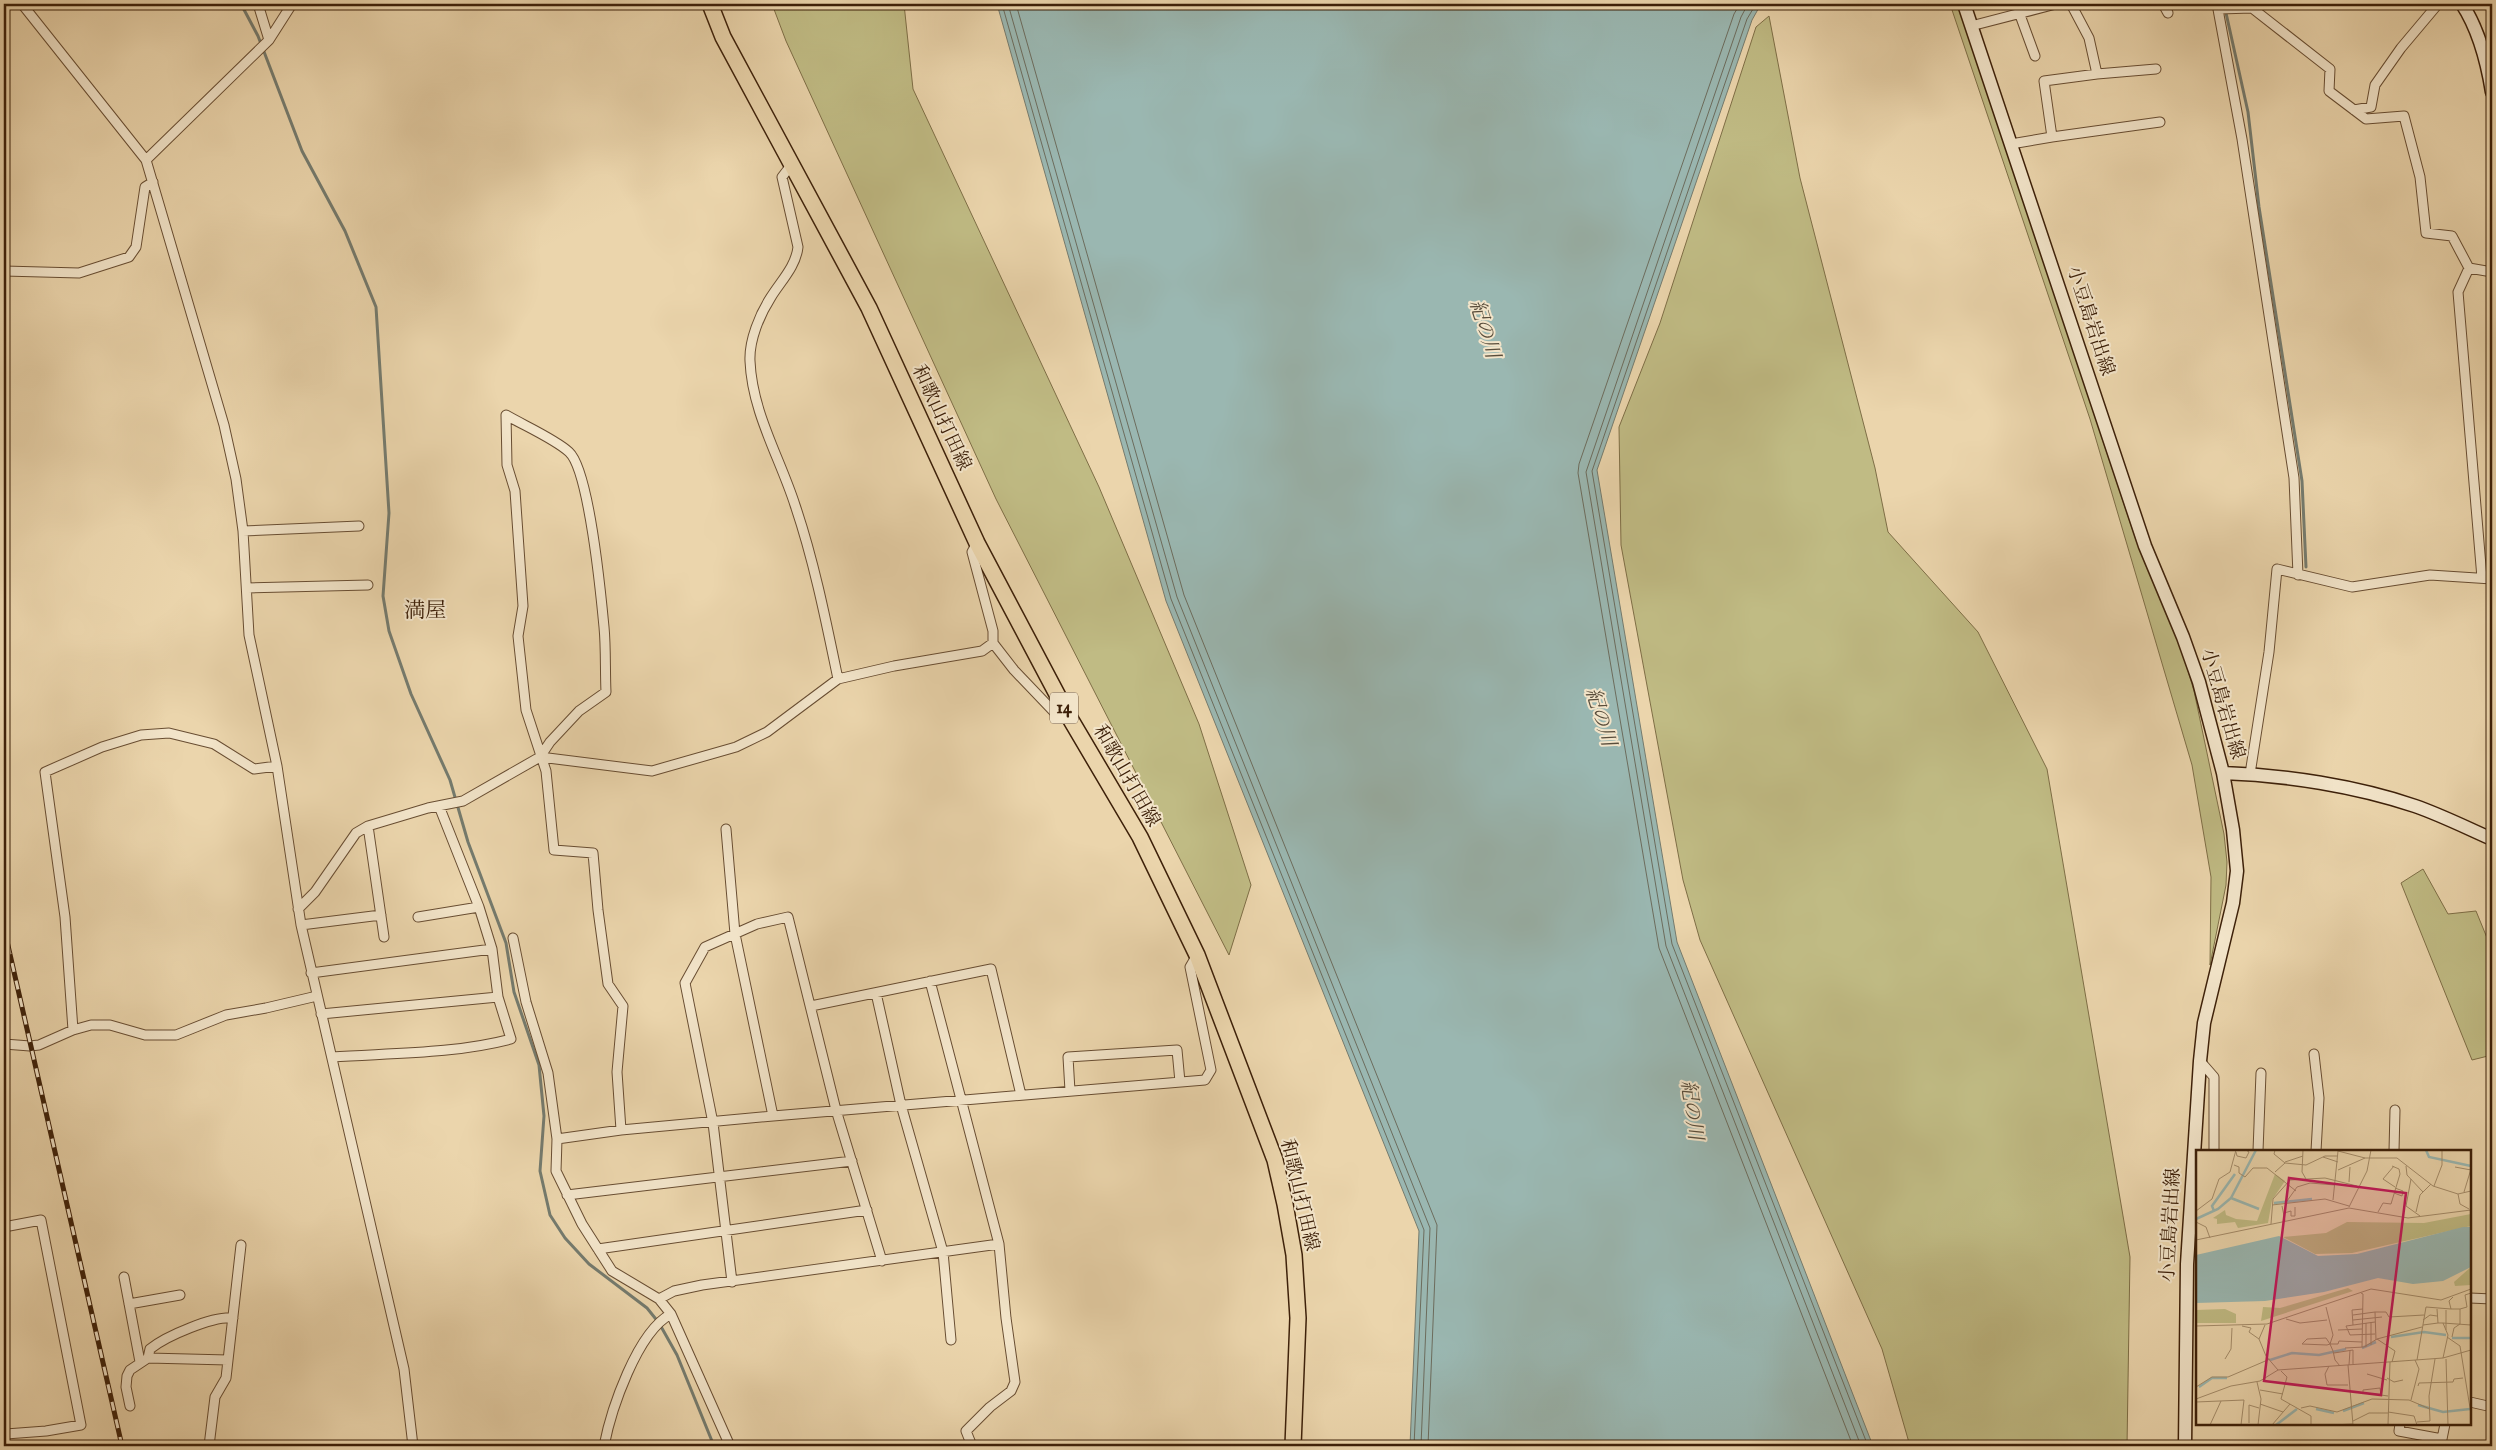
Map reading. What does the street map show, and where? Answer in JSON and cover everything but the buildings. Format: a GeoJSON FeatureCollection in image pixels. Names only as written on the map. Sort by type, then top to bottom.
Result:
{"type":"FeatureCollection","features":[{"type":"Feature","properties":{"kind":"main road","name":"和歌山打田線"},"geometry":{"type":"LineString","coordinates":[[710,4],[724,37],[869,308],[976,542],[1068,715],[1140,837],[1198,955],[1274,1160],[1285,1204],[1294,1255],[1298,1318],[1293,1446]]}},
{"type":"Feature","properties":{"kind":"main road","name":"小豆島岩出線"},"geometry":{"type":"LineString","coordinates":[[1964,4],[2145,546],[2183,637],[2199,682],[2223,774],[2237,870],[2233,903],[2204,1023],[2200,1060],[2187,1264],[2185,1446]]}},
{"type":"Feature","properties":{"kind":"main road"},"geometry":{"type":"LineString","coordinates":[[2462,4],[2472,19],[2488,70],[2492,92]]}},
{"type":"Feature","properties":{"kind":"main road"},"geometry":{"type":"LineString","coordinates":[[2223,774],[2250,774],[2358,791],[2415,806],[2492,839]]}},
{"type":"Feature","properties":{"kind":"street"},"geometry":{"type":"LineString","coordinates":[[22,4],[146,160],[224,425],[236,479],[243,531],[248,588],[249,635],[277,766],[301,925],[404,1369],[413,1446]]}},
{"type":"Feature","properties":{"kind":"street"},"geometry":{"type":"LineString","coordinates":[[258,4],[269,40]]}},
{"type":"Feature","properties":{"kind":"street"},"geometry":{"type":"LineString","coordinates":[[146,160],[269,40],[292,4]]}},
{"type":"Feature","properties":{"kind":"street"},"geometry":{"type":"LineString","coordinates":[[1971,26],[2056,4]]}},
{"type":"Feature","properties":{"kind":"street"},"geometry":{"type":"LineString","coordinates":[[2071,4],[2089,38],[2096,74]]}},
{"type":"Feature","properties":{"kind":"street"},"geometry":{"type":"LineString","coordinates":[[2163,4],[2168,13]]}},
{"type":"Feature","properties":{"kind":"street"},"geometry":{"type":"LineString","coordinates":[[2354,110],[2372,107],[2375,86],[2401,48],[2438,4]]}},
{"type":"Feature","properties":{"kind":"street"},"geometry":{"type":"LineString","coordinates":[[2298,575],[2294,478],[2242,139],[2218,6],[2252,8],[2330,69],[2329,91],[2366,119],[2404,116],[2420,177],[2426,234],[2452,236],[2469,268]]}},
{"type":"Feature","properties":{"kind":"street"},"geometry":{"type":"LineString","coordinates":[[2020,14],[2035,56]]}},
{"type":"Feature","properties":{"kind":"street"},"geometry":{"type":"LineString","coordinates":[[2052,137],[2044,81],[2156,69]]}},
{"type":"Feature","properties":{"kind":"street"},"geometry":{"type":"LineString","coordinates":[[2011,144],[2160,122]]}},
{"type":"Feature","properties":{"kind":"street"},"geometry":{"type":"LineString","coordinates":[[792,164],[782,177],[798,248],[797,258],[769,299],[758,325],[750,361],[760,414],[795,505],[810,559],[838,679]]}},
{"type":"Feature","properties":{"kind":"street"},"geometry":{"type":"LineString","coordinates":[[4,271],[79,273],[129,257],[136,246],[145,187],[153,182]]}},
{"type":"Feature","properties":{"kind":"street"},"geometry":{"type":"LineString","coordinates":[[2469,268],[2492,272]]}},
{"type":"Feature","properties":{"kind":"street"},"geometry":{"type":"LineString","coordinates":[[2469,268],[2458,292],[2482,578]]}},
{"type":"Feature","properties":{"kind":"street"},"geometry":{"type":"LineString","coordinates":[[298,908],[315,892],[356,833],[368,826],[464,801],[540,756],[550,742],[579,711],[606,692],[604,628],[584,488],[576,462],[568,452],[506,415],[507,465],[515,491],[522,597],[518,636],[526,710],[540,756],[546,770],[554,850],[593,852],[608,984],[623,1006],[617,1072],[621,1130]]}},
{"type":"Feature","properties":{"kind":"street"},"geometry":{"type":"LineString","coordinates":[[243,531],[359,526]]}},
{"type":"Feature","properties":{"kind":"street"},"geometry":{"type":"LineString","coordinates":[[976,542],[972,552],[994,632],[993,643],[1014,670],[1056,714],[1068,715]]}},
{"type":"Feature","properties":{"kind":"street"},"geometry":{"type":"LineString","coordinates":[[2250,774],[2269,652],[2277,569],[2352,587],[2430,575],[2492,579]]}},
{"type":"Feature","properties":{"kind":"street"},"geometry":{"type":"LineString","coordinates":[[248,588],[368,585]]}},
{"type":"Feature","properties":{"kind":"street"},"geometry":{"type":"LineString","coordinates":[[540,756],[652,771],[736,747],[767,732],[838,679],[894,666],[982,652],[993,643]]}},
{"type":"Feature","properties":{"kind":"street"},"geometry":{"type":"LineString","coordinates":[[73,1030],[65,916],[45,772],[102,747],[140,735],[169,733],[214,744],[254,769],[277,766]]}},
{"type":"Feature","properties":{"kind":"street"},"geometry":{"type":"LineString","coordinates":[[332,1057],[432,1050],[491,1044],[512,1039],[498,997],[492,949],[479,907],[439,806]]}},
{"type":"Feature","properties":{"kind":"street"},"geometry":{"type":"LineString","coordinates":[[368,826],[384,937]]}},
{"type":"Feature","properties":{"kind":"street"},"geometry":{"type":"LineString","coordinates":[[726,829],[734,934],[773,1116]]}},
{"type":"Feature","properties":{"kind":"street"},"geometry":{"type":"LineString","coordinates":[[418,917],[479,907]]}},
{"type":"Feature","properties":{"kind":"street"},"geometry":{"type":"LineString","coordinates":[[301,925],[381,915]]}},
{"type":"Feature","properties":{"kind":"street"},"geometry":{"type":"LineString","coordinates":[[732,1282],[713,1122],[685,983],[705,947],[757,924],[788,917],[836,1110],[882,1261]]}},
{"type":"Feature","properties":{"kind":"street"},"geometry":{"type":"LineString","coordinates":[[513,938],[526,1002],[548,1073],[557,1139],[556,1171],[567,1195],[612,1271],[659,1299],[730,1446]]}},
{"type":"Feature","properties":{"kind":"street"},"geometry":{"type":"LineString","coordinates":[[311,973],[492,949]]}},
{"type":"Feature","properties":{"kind":"street"},"geometry":{"type":"LineString","coordinates":[[557,1139],[621,1130],[836,1110],[1205,1080],[1211,1070],[1190,967],[1198,955]]}},
{"type":"Feature","properties":{"kind":"street"},"geometry":{"type":"LineString","coordinates":[[811,1006],[991,969],[1021,1095]]}},
{"type":"Feature","properties":{"kind":"street"},"geometry":{"type":"LineString","coordinates":[[930,981],[999,1244],[1006,1318],[1015,1382],[1011,1392],[990,1407],[966,1431],[972,1446]]}},
{"type":"Feature","properties":{"kind":"street"},"geometry":{"type":"LineString","coordinates":[[876,993],[901,1105],[943,1252],[951,1340]]}},
{"type":"Feature","properties":{"kind":"street"},"geometry":{"type":"LineString","coordinates":[[4,1044],[30,1046],[91,1025],[110,1025],[145,1034],[176,1035],[226,1015],[317,996]]}},
{"type":"Feature","properties":{"kind":"street"},"geometry":{"type":"LineString","coordinates":[[321,1014],[498,997]]}},
{"type":"Feature","properties":{"kind":"street"},"geometry":{"type":"LineString","coordinates":[[1070,1091],[1068,1057],[1177,1050],[1180,1082]]}},
{"type":"Feature","properties":{"kind":"street"},"geometry":{"type":"LineString","coordinates":[[2314,1054],[2319,1098],[2316,1150]]}},
{"type":"Feature","properties":{"kind":"street"},"geometry":{"type":"LineString","coordinates":[[2200,1060],[2214,1077],[2214,1150]]}},
{"type":"Feature","properties":{"kind":"street"},"geometry":{"type":"LineString","coordinates":[[2258,1150],[2261,1073]]}},
{"type":"Feature","properties":{"kind":"street"},"geometry":{"type":"LineString","coordinates":[[2394,1150],[2396,1110]]}},
{"type":"Feature","properties":{"kind":"street"},"geometry":{"type":"LineString","coordinates":[[567,1195],[852,1161]]}},
{"type":"Feature","properties":{"kind":"street"},"geometry":{"type":"LineString","coordinates":[[598,1248],[867,1210]]}},
{"type":"Feature","properties":{"kind":"street"},"geometry":{"type":"LineString","coordinates":[[4,1227],[41,1220],[81,1426],[6,1434],[4,1437]]}},
{"type":"Feature","properties":{"kind":"street"},"geometry":{"type":"LineString","coordinates":[[659,1299],[674,1291],[999,1244]]}},
{"type":"Feature","properties":{"kind":"street"},"geometry":{"type":"LineString","coordinates":[[209,1446],[215,1397],[225,1382],[241,1245]]}},
{"type":"Feature","properties":{"kind":"street"},"geometry":{"type":"LineString","coordinates":[[124,1277],[144,1360]]}},
{"type":"Feature","properties":{"kind":"street"},"geometry":{"type":"LineString","coordinates":[[129,1304],[180,1295]]}},
{"type":"Feature","properties":{"kind":"street"},"geometry":{"type":"LineString","coordinates":[[2471,1298],[2492,1299]]}},
{"type":"Feature","properties":{"kind":"street"},"geometry":{"type":"LineString","coordinates":[[604,1446],[609,1422],[634,1358],[648,1337],[668,1316]]}},
{"type":"Feature","properties":{"kind":"street"},"geometry":{"type":"LineString","coordinates":[[130,1406],[126,1381],[130,1370],[144,1360],[150,1349],[173,1334],[223,1318],[233,1318]]}},
{"type":"Feature","properties":{"kind":"street"},"geometry":{"type":"LineString","coordinates":[[144,1360],[228,1360]]}},
{"type":"Feature","properties":{"kind":"street"},"geometry":{"type":"LineString","coordinates":[[2471,1402],[2492,1407]]}},
{"type":"Feature","properties":{"kind":"street"},"geometry":{"type":"LineString","coordinates":[[2400,1425],[2399,1431],[2442,1443],[2445,1425]]}},
{"type":"Feature","properties":{"kind":"shaded area"},"geometry":{"type":"Polygon","coordinates":[[[772,4],[904,4],[913,89],[1099,487],[1199,724],[1251,885],[1229,955],[996,499],[786,41],[772,4]]]}},
{"type":"Feature","properties":{"kind":"shaded area"},"geometry":{"type":"Polygon","coordinates":[[[1950,4],[1958,4],[2136,540],[2181,647],[2194,691],[2224,834],[2227,862],[2226,885],[2210,965],[2211,877],[2192,765],[2090,419],[1950,4]]]}},
{"type":"Feature","properties":{"kind":"shaded area"},"geometry":{"type":"Polygon","coordinates":[[[1769,16],[1800,178],[1875,468],[1888,532],[1978,632],[2047,769],[2130,1257],[2127,1446],[1910,1446],[1882,1349],[1700,940],[1683,880],[1621,545],[1619,427],[1660,323],[1756,27],[1769,16]]]}},
{"type":"Feature","properties":{"kind":"shaded area"},"geometry":{"type":"Polygon","coordinates":[[[2423,869],[2448,914],[2476,911],[2492,950],[2492,1055],[2472,1060],[2401,883],[2423,869]]]}},
{"type":"Feature","properties":{"kind":"water","name":"紀の川"},"geometry":{"type":"Polygon","coordinates":[[[997,4],[1761,4],[1752,20],[1597,470],[1677,942],[1873,1446],[1410,1446],[1419,1231],[1166,601],[997,4]]]}},
{"type":"Feature","properties":{"kind":"waterway"},"geometry":{"type":"LineString","coordinates":[[241,4],[258,36],[302,151],[345,231],[376,307],[389,513],[383,596],[389,631],[411,694],[450,780],[468,842],[506,943],[514,992],[539,1065],[544,1116],[540,1171],[550,1215],[565,1238],[589,1264],[647,1308],[659,1323],[677,1355],[714,1446]]}},
{"type":"Feature","properties":{"kind":"waterway"},"geometry":{"type":"LineString","coordinates":[[2224,4],[2248,112],[2259,207],[2302,481],[2306,567]]}},
{"type":"Feature","properties":{"kind":"railway"},"geometry":{"type":"LineString","coordinates":[[4,928],[122,1446]]}},
{"type":"Feature","properties":{"kind":"district","name":"満屋"},"geometry":{"type":"Point","coordinates":[425,611]}}]}
